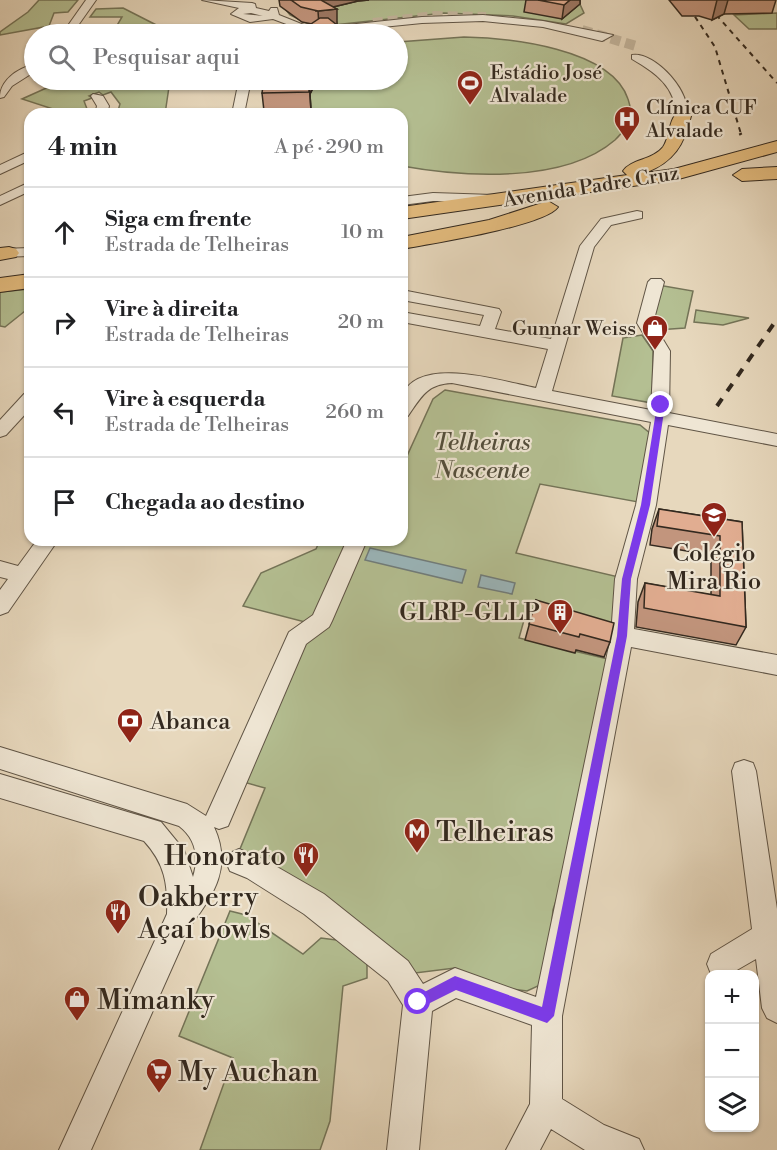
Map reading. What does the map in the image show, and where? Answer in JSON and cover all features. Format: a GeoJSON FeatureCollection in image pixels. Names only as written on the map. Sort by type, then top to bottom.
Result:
{"type":"FeatureCollection","features":[{"type":"Feature","properties":{"kind":"highway"},"geometry":{"type":"LineString","coordinates":[[584,189],[667,155],[677,139],[682,116]]}},
{"type":"Feature","properties":{"kind":"highway","name":"Avenida Padre Cruz"},"geometry":{"type":"LineString","coordinates":[[408,225],[548,207],[673,182],[713,173],[777,146]]}},
{"type":"Feature","properties":{"kind":"highway","name":"Avenida Padre Cruz"},"geometry":{"type":"LineString","coordinates":[[713,173],[742,175],[777,163]]}},
{"type":"Feature","properties":{"kind":"highway"},"geometry":{"type":"LineString","coordinates":[[742,175],[777,173]]}},
{"type":"Feature","properties":{"kind":"highway","name":"Avenida Padre Cruz"},"geometry":{"type":"LineString","coordinates":[[408,212],[584,189],[673,182]]}},
{"type":"Feature","properties":{"kind":"highway"},"geometry":{"type":"LineString","coordinates":[[408,242],[478,230],[518,220],[548,207]]}},
{"type":"Feature","properties":{"kind":"highway"},"geometry":{"type":"LineString","coordinates":[[408,233],[518,220]]}},
{"type":"Feature","properties":{"kind":"highway"},"geometry":{"type":"LineString","coordinates":[[7,255],[24,264]]}},
{"type":"Feature","properties":{"kind":"highway"},"geometry":{"type":"LineString","coordinates":[[0,285],[24,282]]}},
{"type":"Feature","properties":{"kind":"street"},"geometry":{"type":"LineString","coordinates":[[74,24],[91,0]]}},
{"type":"Feature","properties":{"kind":"street"},"geometry":{"type":"LineString","coordinates":[[200,0],[225,7],[249,24]]}},
{"type":"Feature","properties":{"kind":"street"},"geometry":{"type":"LineString","coordinates":[[207,0],[274,10],[298,24]]}},
{"type":"Feature","properties":{"kind":"street"},"geometry":{"type":"LineString","coordinates":[[241,17],[239,10],[255,6]]}},
{"type":"Feature","properties":{"kind":"street"},"geometry":{"type":"LineString","coordinates":[[264,19],[274,15],[274,10]]}},
{"type":"Feature","properties":{"kind":"street"},"geometry":{"type":"LineString","coordinates":[[241,17],[264,19],[279,24]]}},
{"type":"Feature","properties":{"kind":"street"},"geometry":{"type":"LineString","coordinates":[[392,24],[425,18],[480,18],[536,23],[602,38],[608,35]]}},
{"type":"Feature","properties":{"kind":"street"},"geometry":{"type":"LineString","coordinates":[[264,19],[264,24]]}},
{"type":"Feature","properties":{"kind":"street"},"geometry":{"type":"LineString","coordinates":[[654,52],[647,56],[637,51],[675,88],[682,102],[682,116]]}},
{"type":"Feature","properties":{"kind":"street"},"geometry":{"type":"LineString","coordinates":[[0,95],[8,84],[24,74]]}},
{"type":"Feature","properties":{"kind":"street"},"geometry":{"type":"LineString","coordinates":[[239,108],[243,90]]}},
{"type":"Feature","properties":{"kind":"street"},"geometry":{"type":"LineString","coordinates":[[247,108],[251,90]]}},
{"type":"Feature","properties":{"kind":"street"},"geometry":{"type":"LineString","coordinates":[[97,96],[102,108]]}},
{"type":"Feature","properties":{"kind":"street"},"geometry":{"type":"LineString","coordinates":[[0,170],[24,158]]}},
{"type":"Feature","properties":{"kind":"street"},"geometry":{"type":"LineString","coordinates":[[0,201],[24,189]]}},
{"type":"Feature","properties":{"kind":"street"},"geometry":{"type":"LineString","coordinates":[[408,200],[433,197],[507,200]]}},
{"type":"Feature","properties":{"kind":"street"},"geometry":{"type":"LineString","coordinates":[[543,394],[555,345],[587,246],[606,222],[637,215]]}},
{"type":"Feature","properties":{"kind":"street"},"geometry":{"type":"LineString","coordinates":[[522,1150],[546,1107],[547,1016],[622,636],[627,579],[646,505],[660,419],[662,351],[645,323],[656,282]]}},
{"type":"Feature","properties":{"kind":"street"},"geometry":{"type":"LineString","coordinates":[[408,296],[493,312],[485,333]]}},
{"type":"Feature","properties":{"kind":"street"},"geometry":{"type":"LineString","coordinates":[[408,318],[555,345]]}},
{"type":"Feature","properties":{"kind":"street"},"geometry":{"type":"LineString","coordinates":[[408,400],[412,392],[422,383],[436,378],[452,378],[777,440]]}},
{"type":"Feature","properties":{"kind":"street"},"geometry":{"type":"LineString","coordinates":[[0,431],[24,405]]}},
{"type":"Feature","properties":{"kind":"street"},"geometry":{"type":"LineString","coordinates":[[0,606],[8,575],[29,546]]}},
{"type":"Feature","properties":{"kind":"street"},"geometry":{"type":"LineString","coordinates":[[8,575],[41,546]]}},
{"type":"Feature","properties":{"kind":"street"},"geometry":{"type":"LineString","coordinates":[[75,1150],[181,915],[202,887],[207,875],[210,822],[297,638],[321,621],[354,546]]}},
{"type":"Feature","properties":{"kind":"street"},"geometry":{"type":"LineString","coordinates":[[622,636],[777,664]]}},
{"type":"Feature","properties":{"kind":"street"},"geometry":{"type":"LineString","coordinates":[[0,758],[210,822]]}},
{"type":"Feature","properties":{"kind":"street"},"geometry":{"type":"LineString","coordinates":[[744,771],[772,932],[777,1008]]}},
{"type":"Feature","properties":{"kind":"street"},"geometry":{"type":"LineString","coordinates":[[0,786],[152,831],[169,846],[182,878],[181,915]]}},
{"type":"Feature","properties":{"kind":"street"},"geometry":{"type":"LineString","coordinates":[[239,862],[256,869],[314,904],[398,971],[418,1002],[403,1150]]}},
{"type":"Feature","properties":{"kind":"street"},"geometry":{"type":"LineString","coordinates":[[721,964],[772,932]]}},
{"type":"Feature","properties":{"kind":"street"},"geometry":{"type":"LineString","coordinates":[[418,1002],[455,983],[547,1016]]}},
{"type":"Feature","properties":{"kind":"street"},"geometry":{"type":"LineString","coordinates":[[546,1107],[594,1144],[628,1150]]}},
{"type":"Feature","properties":{"kind":"green space"},"geometry":{"type":"Polygon","coordinates":[[[39,0],[78,0],[68,12],[54,13],[50,24],[24,24],[24,31],[0,35],[0,32],[28,12],[39,0]]]}},
{"type":"Feature","properties":{"kind":"green space"},"geometry":{"type":"Polygon","coordinates":[[[298,0],[578,0],[584,13],[566,24],[513,16],[444,13],[343,24],[309,24],[290,15],[282,5],[298,0]]]}},
{"type":"Feature","properties":{"kind":"green space"},"geometry":{"type":"Polygon","coordinates":[[[123,8],[154,24],[118,24],[122,17],[90,17],[96,9],[123,8]]]}},
{"type":"Feature","properties":{"kind":"green space"},"geometry":{"type":"Polygon","coordinates":[[[777,13],[777,29],[749,29],[734,15],[777,13]]]}},
{"type":"Feature","properties":{"kind":"green space","name":"Estádio José Alvalade"},"geometry":{"type":"Polygon","coordinates":[[[464,37],[506,40],[556,49],[581,57],[602,68],[618,82],[628,99],[630,116],[623,131],[615,140],[594,154],[569,164],[512,174],[454,173],[408,167],[408,108],[311,108],[310,94],[312,90],[408,90],[408,41],[464,37]]]}},
{"type":"Feature","properties":{"kind":"green space"},"geometry":{"type":"Polygon","coordinates":[[[42,90],[169,90],[166,108],[119,108],[120,104],[111,92],[103,95],[99,92],[89,96],[92,98],[84,101],[87,108],[50,108],[22,99],[42,90]]]}},
{"type":"Feature","properties":{"kind":"green space"},"geometry":{"type":"Polygon","coordinates":[[[658,285],[693,291],[685,328],[657,330],[649,324],[658,285]]]}},
{"type":"Feature","properties":{"kind":"green space"},"geometry":{"type":"Polygon","coordinates":[[[24,290],[24,312],[5,327],[0,326],[0,292],[24,290]]]}},
{"type":"Feature","properties":{"kind":"green space"},"geometry":{"type":"Polygon","coordinates":[[[696,310],[749,318],[723,325],[694,322],[696,310]]]}},
{"type":"Feature","properties":{"kind":"green space"},"geometry":{"type":"Polygon","coordinates":[[[642,335],[653,351],[652,403],[612,396],[623,338],[642,335]]]}},
{"type":"Feature","properties":{"kind":"green space","name":"Telheiras Nascente"},"geometry":{"type":"Polygon","coordinates":[[[445,390],[640,425],[651,434],[638,502],[540,484],[516,553],[623,578],[616,636],[526,613],[519,638],[612,660],[574,846],[553,910],[547,970],[538,986],[527,991],[487,986],[455,968],[415,973],[256,869],[240,849],[265,788],[240,781],[309,623],[243,606],[261,573],[316,549],[317,546],[408,546],[408,454],[433,399],[445,390]]]}},
{"type":"Feature","properties":{"kind":"green space"},"geometry":{"type":"Polygon","coordinates":[[[230,911],[246,915],[303,954],[321,938],[352,942],[367,958],[367,978],[343,986],[330,1121],[320,1150],[200,1150],[233,1058],[179,1036],[230,911]]]}},
{"type":"Feature","properties":{"kind":"water"},"geometry":{"type":"Polygon","coordinates":[[[370,548],[466,570],[462,583],[365,560],[370,548]]]}},
{"type":"Feature","properties":{"kind":"water"},"geometry":{"type":"Polygon","coordinates":[[[481,575],[515,583],[512,594],[478,587],[481,575]]]}},
{"type":"Feature","properties":{"kind":"building"},"geometry":{"type":"Polygon","coordinates":[[[291,0],[321,0],[337,9],[318,11],[301,7],[291,0]]]}},
{"type":"Feature","properties":{"kind":"building"},"geometry":{"type":"Polygon","coordinates":[[[538,0],[570,0],[564,5],[538,0]]]}},
{"type":"Feature","properties":{"kind":"building"},"geometry":{"type":"Polygon","coordinates":[[[320,18],[328,18],[336,24],[311,24],[320,18]]]}},
{"type":"Feature","properties":{"kind":"building"},"geometry":{"type":"Polygon","coordinates":[[[262,90],[309,90],[309,92],[262,93],[262,90]]]}},
{"type":"Feature","properties":{"kind":"building"},"geometry":{"type":"Polygon","coordinates":[[[659,509],[742,522],[746,627],[644,608],[645,583],[720,596],[720,536],[657,526],[659,509]]]}},
{"type":"Feature","properties":{"kind":"building"},"geometry":{"type":"Polygon","coordinates":[[[536,600],[614,623],[610,642],[580,634],[579,637],[529,624],[536,600]]]}},
{"type":"Feature","properties":{"kind":"tunnel"},"geometry":{"type":"LineString","coordinates":[[373,23],[435,16],[486,17]]}},
{"type":"Feature","properties":{"kind":"tunnel"},"geometry":{"type":"LineString","coordinates":[[582,30],[636,46]]}},
{"type":"Feature","properties":{"kind":"railway"},"geometry":{"type":"LineString","coordinates":[[684,0],[715,47],[741,134]]}},
{"type":"Feature","properties":{"kind":"railway"},"geometry":{"type":"LineString","coordinates":[[703,0],[777,83]]}},
{"type":"Feature","properties":{"kind":"railway"},"geometry":{"type":"LineString","coordinates":[[717,406],[777,319]]}},
{"type":"Feature","properties":{"kind":"place","name":"Estádio José Alvalade"},"geometry":{"type":"Point","coordinates":[470,106]}},
{"type":"Feature","properties":{"kind":"place","name":"Clínica CUF Alvalade"},"geometry":{"type":"Point","coordinates":[627,142]}},
{"type":"Feature","properties":{"kind":"place","name":"Gunnar Weiss"},"geometry":{"type":"Point","coordinates":[655,351]}},
{"type":"Feature","properties":{"kind":"place","name":"Colégio Mira Rio"},"geometry":{"type":"Point","coordinates":[714,538]}},
{"type":"Feature","properties":{"kind":"place","name":"GLRP-GLLP"},"geometry":{"type":"Point","coordinates":[560,635]}},
{"type":"Feature","properties":{"kind":"place","name":"Abanca"},"geometry":{"type":"Point","coordinates":[130,744]}},
{"type":"Feature","properties":{"kind":"place","name":"Telheiras"},"geometry":{"type":"Point","coordinates":[417,854]}},
{"type":"Feature","properties":{"kind":"place","name":"Honorato"},"geometry":{"type":"Point","coordinates":[306,878]}},
{"type":"Feature","properties":{"kind":"place","name":"Oakberry Açaí bowls"},"geometry":{"type":"Point","coordinates":[118,935]}},
{"type":"Feature","properties":{"kind":"place","name":"Mimanky"},"geometry":{"type":"Point","coordinates":[77,1022]}},
{"type":"Feature","properties":{"kind":"place","name":"My Auchan"},"geometry":{"type":"Point","coordinates":[159,1094]}},
{"type":"Feature","properties":{"kind":"route"},"geometry":{"type":"LineString","coordinates":[[418,1002],[455,983],[547,1016],[571,905],[622,636],[622,607],[646,505],[659,433],[661,405]]}}]}
